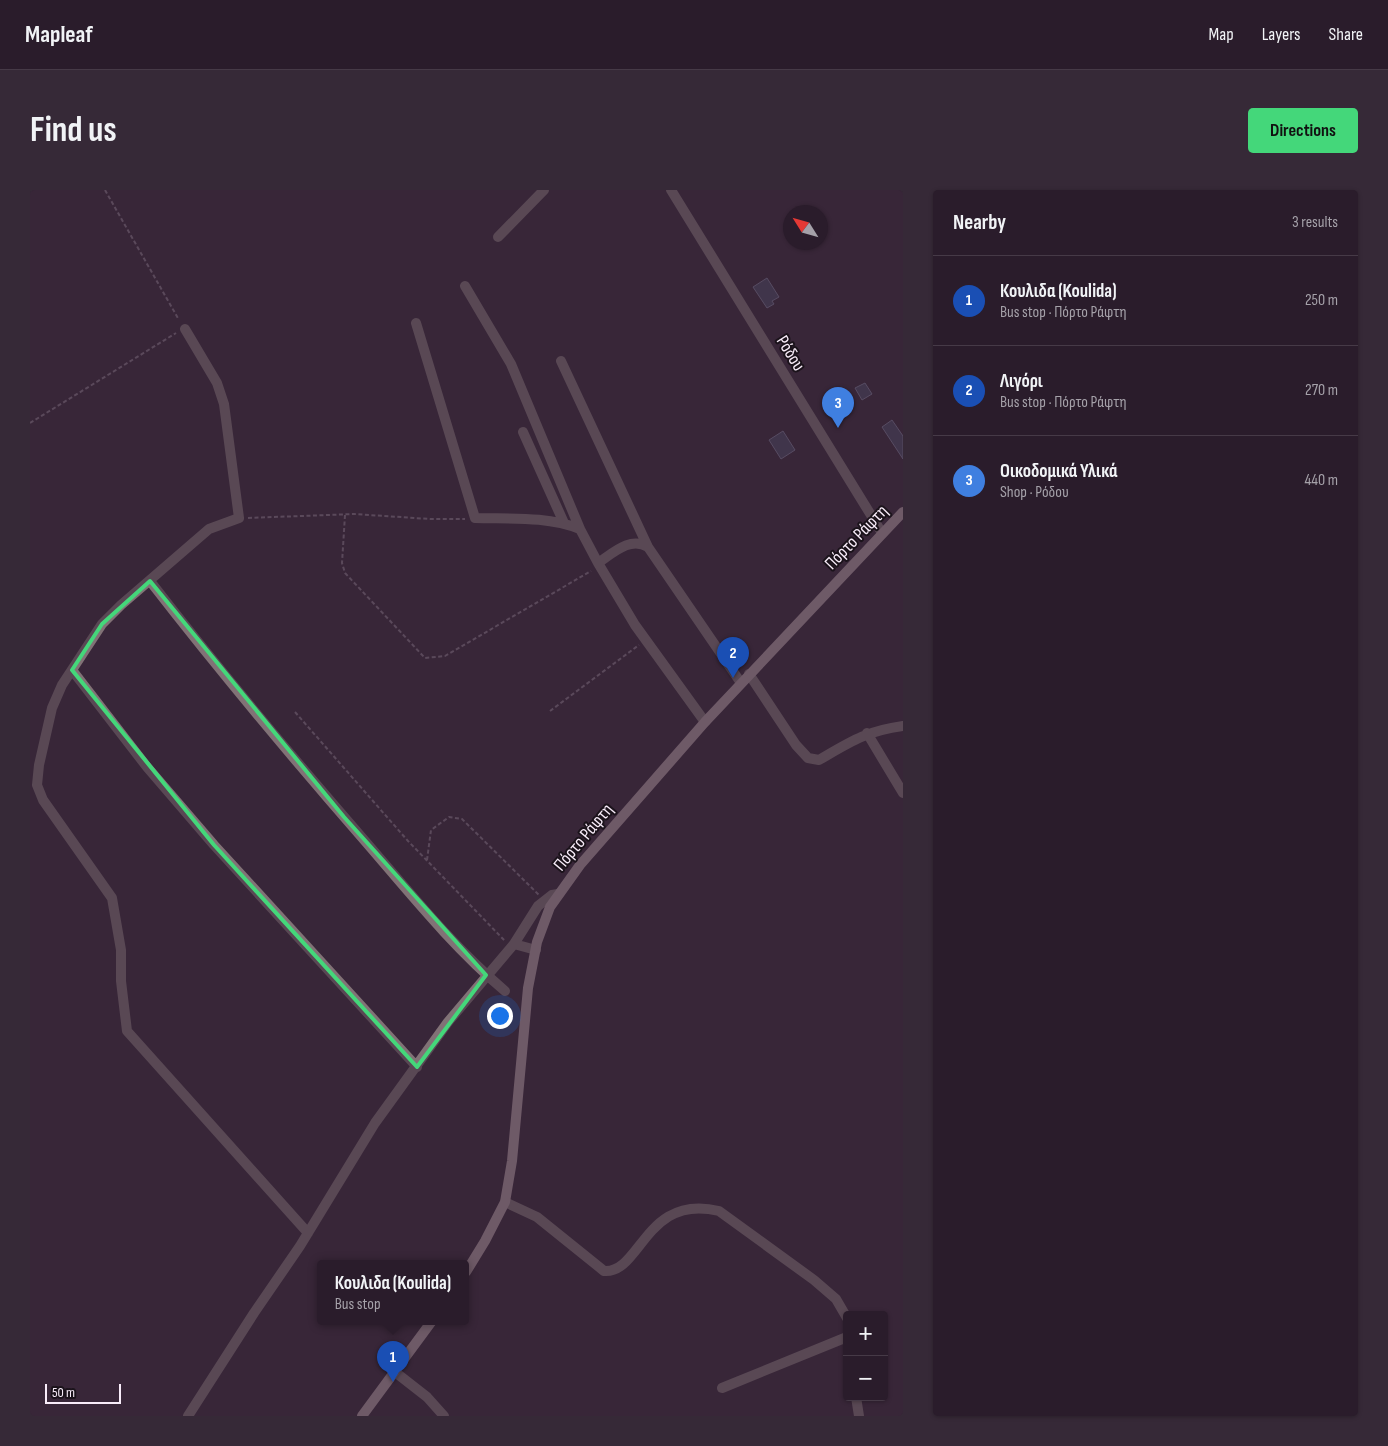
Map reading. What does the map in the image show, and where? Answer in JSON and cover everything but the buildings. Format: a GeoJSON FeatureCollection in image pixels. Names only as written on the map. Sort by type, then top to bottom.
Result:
{"type":"FeatureCollection","features":[{"type":"Feature","properties":{"kind":"main road","name":"Πόρτο Ράφτη"},"geometry":{"type":"LineString","coordinates":[[469,1267],[486,1241],[505,1202],[512,1161],[528,988],[542,925],[558,894],[580,864],[705,722],[903,512]]}},
{"type":"Feature","properties":{"kind":"main road"},"geometry":{"type":"LineString","coordinates":[[362,1416],[429,1325]]}},
{"type":"Feature","properties":{"kind":"street"},"geometry":{"type":"LineString","coordinates":[[498,237],[544,190]]}},
{"type":"Feature","properties":{"kind":"street","name":"Ρόδου"},"geometry":{"type":"LineString","coordinates":[[671,190],[882,533]]}},
{"type":"Feature","properties":{"kind":"street"},"geometry":{"type":"LineString","coordinates":[[464,286],[511,364],[580,530],[616,596],[705,722]]}},
{"type":"Feature","properties":{"kind":"street"},"geometry":{"type":"LineString","coordinates":[[416,323],[475,518],[530,519],[564,523],[580,530]]}},
{"type":"Feature","properties":{"kind":"street"},"geometry":{"type":"LineString","coordinates":[[184,329],[217,383],[224,404],[239,518],[209,529],[102,624],[62,685],[52,708],[39,765],[38,784],[43,800],[112,898],[121,950],[121,981],[126,1031],[308,1233]]}},
{"type":"Feature","properties":{"kind":"street"},"geometry":{"type":"LineString","coordinates":[[561,361],[648,547],[741,683]]}},
{"type":"Feature","properties":{"kind":"street"},"geometry":{"type":"LineString","coordinates":[[523,432],[564,523]]}},
{"type":"Feature","properties":{"kind":"street"},"geometry":{"type":"LineString","coordinates":[[599,565],[631,542],[640,542],[648,547]]}},
{"type":"Feature","properties":{"kind":"street"},"geometry":{"type":"LineString","coordinates":[[150,581],[332,803],[435,921],[486,975],[505,991]]}},
{"type":"Feature","properties":{"kind":"street"},"geometry":{"type":"LineString","coordinates":[[72,670],[148,768],[214,846],[417,1067]]}},
{"type":"Feature","properties":{"kind":"street"},"geometry":{"type":"LineString","coordinates":[[749,674],[796,745],[808,758],[819,760],[867,733],[879,729],[903,726]]}},
{"type":"Feature","properties":{"kind":"street"},"geometry":{"type":"LineString","coordinates":[[867,733],[903,793]]}},
{"type":"Feature","properties":{"kind":"street"},"geometry":{"type":"LineString","coordinates":[[188,1416],[308,1233],[375,1123],[448,1022],[514,944],[544,900],[558,894]]}},
{"type":"Feature","properties":{"kind":"street"},"geometry":{"type":"LineString","coordinates":[[514,944],[536,950]]}},
{"type":"Feature","properties":{"kind":"street"},"geometry":{"type":"LineString","coordinates":[[505,1202],[537,1217],[604,1271],[614,1272],[623,1266],[648,1232],[669,1216],[689,1208],[706,1208],[719,1211],[814,1280],[836,1300],[843,1311]]}},
{"type":"Feature","properties":{"kind":"street"},"geometry":{"type":"LineString","coordinates":[[722,1388],[843,1339]]}},
{"type":"Feature","properties":{"kind":"street"},"geometry":{"type":"LineString","coordinates":[[395,1372],[417,1388],[444,1416]]}},
{"type":"Feature","properties":{"kind":"street"},"geometry":{"type":"LineString","coordinates":[[857,1401],[859,1416]]}},
{"type":"Feature","properties":{"kind":"path"},"geometry":{"type":"LineString","coordinates":[[30,422],[184,329],[105,190]]}},
{"type":"Feature","properties":{"kind":"path"},"geometry":{"type":"LineString","coordinates":[[239,518],[345,515],[430,520],[475,518]]}},
{"type":"Feature","properties":{"kind":"path"},"geometry":{"type":"LineString","coordinates":[[345,515],[342,563],[345,573],[425,658],[445,656],[599,565]]}},
{"type":"Feature","properties":{"kind":"path"},"geometry":{"type":"LineString","coordinates":[[550,710],[638,645],[648,643]]}},
{"type":"Feature","properties":{"kind":"path"},"geometry":{"type":"LineString","coordinates":[[295,712],[426,860],[497,934],[506,942],[514,944]]}},
{"type":"Feature","properties":{"kind":"path"},"geometry":{"type":"LineString","coordinates":[[426,860],[431,830],[449,817],[462,820],[544,900]]}},
{"type":"Feature","properties":{"kind":"highlighted area"},"geometry":{"type":"Polygon","coordinates":[[[150,581],[344,817],[486,975],[417,1067],[214,845],[72,670],[102,624],[150,581]]]}},
{"type":"Feature","properties":{"kind":"place","name":"Οικοδομικά Υλικά"},"geometry":{"type":"Point","coordinates":[838,428]}},
{"type":"Feature","properties":{"kind":"place","name":"Λιγόρι"},"geometry":{"type":"Point","coordinates":[733,678]}},
{"type":"Feature","properties":{"kind":"place","name":"Κουλιδα (Koulida)"},"geometry":{"type":"Point","coordinates":[393,1382]}}]}
